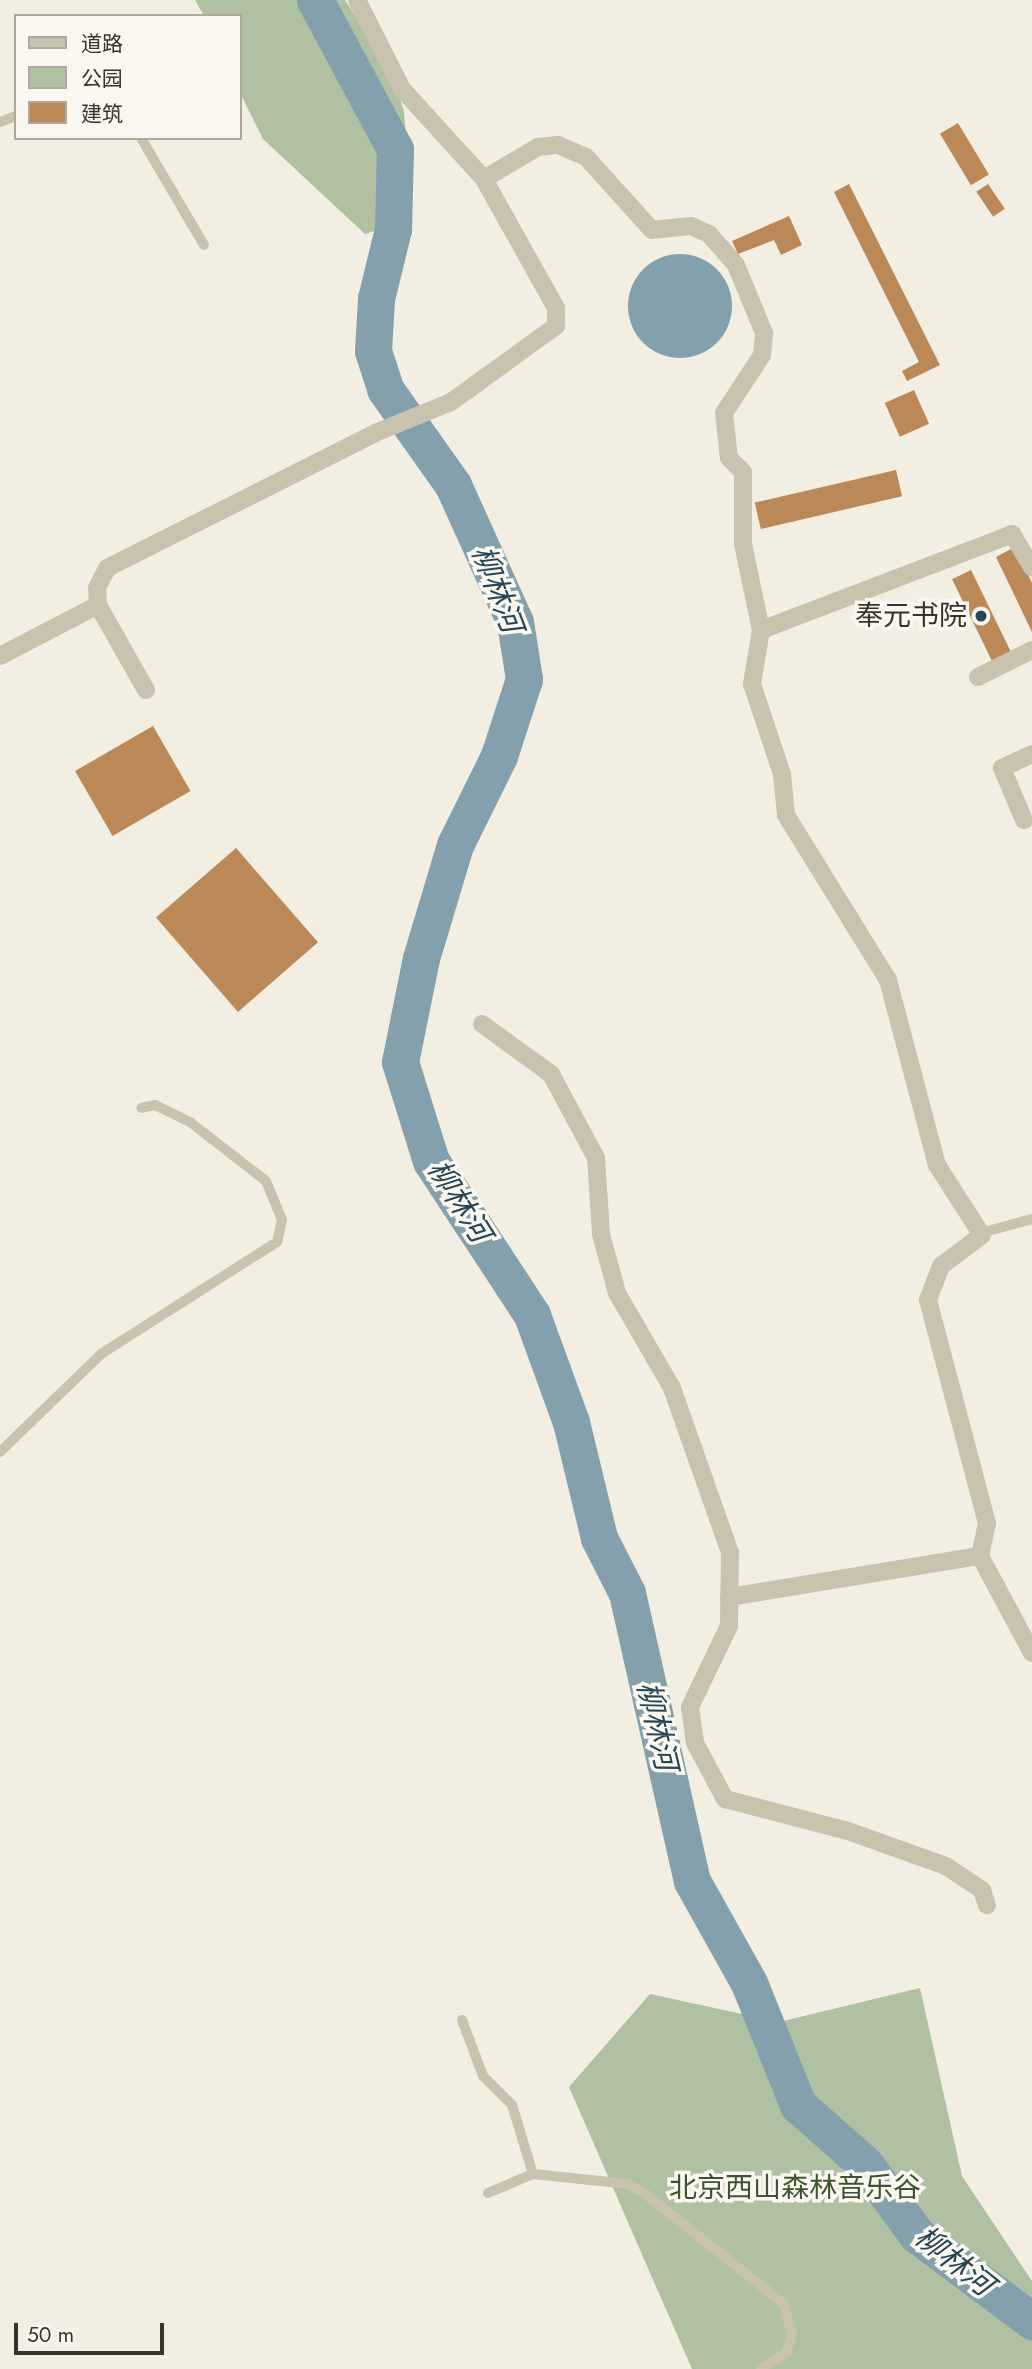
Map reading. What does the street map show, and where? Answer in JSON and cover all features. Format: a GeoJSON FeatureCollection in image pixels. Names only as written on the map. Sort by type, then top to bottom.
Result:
{"type":"FeatureCollection","features":[{"type":"Feature","properties":{"kind":"street"},"geometry":{"type":"LineString","coordinates":[[146,690],[98,605],[97,589],[107,568],[375,433],[451,402],[556,326],[556,308],[484,179],[402,89],[357,0]]}},
{"type":"Feature","properties":{"kind":"street"},"geometry":{"type":"LineString","coordinates":[[484,179],[538,147],[558,145],[586,157],[641,222],[652,230],[691,226],[709,234],[736,265],[764,333],[762,355],[724,413],[729,458],[743,472],[743,544],[761,630],[752,684],[782,774],[786,815],[888,980],[937,1165],[981,1233],[941,1266],[928,1300],[987,1523],[980,1556],[1032,1653]]}},
{"type":"Feature","properties":{"kind":"street"},"geometry":{"type":"LineString","coordinates":[[761,630],[1013,534],[1032,567]]}},
{"type":"Feature","properties":{"kind":"street"},"geometry":{"type":"LineString","coordinates":[[0,656],[98,605]]}},
{"type":"Feature","properties":{"kind":"street"},"geometry":{"type":"LineString","coordinates":[[978,677],[1032,650]]}},
{"type":"Feature","properties":{"kind":"street"},"geometry":{"type":"LineString","coordinates":[[1024,820],[1002,768],[1032,754]]}},
{"type":"Feature","properties":{"kind":"street"},"geometry":{"type":"LineString","coordinates":[[482,1024],[551,1074],[596,1158],[601,1234],[617,1293],[672,1388],[730,1553],[729,1626],[690,1707],[695,1743],[725,1799],[848,1831],[946,1866],[982,1891],[987,1905]]}},
{"type":"Feature","properties":{"kind":"street"},"geometry":{"type":"LineString","coordinates":[[729,1597],[980,1556]]}},
{"type":"Feature","properties":{"kind":"lane"},"geometry":{"type":"LineString","coordinates":[[142,140],[204,245]]}},
{"type":"Feature","properties":{"kind":"lane"},"geometry":{"type":"LineString","coordinates":[[0,1452],[101,1354],[276,1242],[282,1220],[278,1199],[266,1181],[190,1122],[155,1105],[141,1108]]}},
{"type":"Feature","properties":{"kind":"lane"},"geometry":{"type":"LineString","coordinates":[[981,1233],[1032,1219]]}},
{"type":"Feature","properties":{"kind":"lane"},"geometry":{"type":"LineString","coordinates":[[462,2020],[483,2076],[512,2105],[533,2174]]}},
{"type":"Feature","properties":{"kind":"lane"},"geometry":{"type":"LineString","coordinates":[[488,2193],[533,2174],[628,2184],[773,2291],[784,2304],[792,2334],[787,2352],[761,2369]]}},
{"type":"Feature","properties":{"kind":"green space"},"geometry":{"type":"Polygon","coordinates":[[[195,0],[345,0],[389,67],[404,111],[407,153],[386,227],[365,234],[263,139],[242,97],[242,14],[203,14],[195,0]]]}},
{"type":"Feature","properties":{"kind":"green space","name":"北京西山森林音乐谷"},"geometry":{"type":"Polygon","coordinates":[[[920,1988],[962,2176],[1032,2281],[1032,2369],[692,2369],[569,2087],[650,1994],[779,2022],[920,1988]]]}},
{"type":"Feature","properties":{"kind":"water"},"geometry":{"type":"Polygon","coordinates":[[[680,254],[700,258],[717,269],[728,286],[732,306],[728,326],[717,343],[700,354],[680,358],[660,354],[643,343],[632,326],[628,306],[632,286],[643,269],[660,258],[680,254]]]}},
{"type":"Feature","properties":{"kind":"building"},"geometry":{"type":"Polygon","coordinates":[[[958,123],[989,174],[971,185],[940,134],[958,123]]]}},
{"type":"Feature","properties":{"kind":"building"},"geometry":{"type":"Polygon","coordinates":[[[849,184],[940,365],[907,381],[902,371],[919,362],[834,192],[849,184]]]}},
{"type":"Feature","properties":{"kind":"building"},"geometry":{"type":"Polygon","coordinates":[[[988,184],[1005,209],[993,217],[976,192],[988,184]]]}},
{"type":"Feature","properties":{"kind":"building"},"geometry":{"type":"Polygon","coordinates":[[[789,216],[802,245],[781,255],[774,240],[738,254],[732,241],[789,216]]]}},
{"type":"Feature","properties":{"kind":"building"},"geometry":{"type":"Polygon","coordinates":[[[914,390],[929,424],[900,437],[885,403],[914,390]]]}},
{"type":"Feature","properties":{"kind":"building"},"geometry":{"type":"Polygon","coordinates":[[[896,470],[902,496],[761,529],[755,503],[896,470]]]}},
{"type":"Feature","properties":{"kind":"building"},"geometry":{"type":"Polygon","coordinates":[[[1015,547],[1032,583],[1032,632],[996,557],[1015,547]]]}},
{"type":"Feature","properties":{"kind":"building","name":"奉元书院"},"geometry":{"type":"Polygon","coordinates":[[[971,570],[1011,653],[992,662],[952,579],[971,570]]]}},
{"type":"Feature","properties":{"kind":"building"},"geometry":{"type":"Polygon","coordinates":[[[153,726],[190,791],[113,836],[75,771],[153,726]]]}},
{"type":"Feature","properties":{"kind":"building"},"geometry":{"type":"Polygon","coordinates":[[[236,848],[318,942],[238,1012],[156,918],[236,848]]]}},
{"type":"Feature","properties":{"kind":"waterway","name":"柳林河"},"geometry":{"type":"LineString","coordinates":[[315,0],[395,149],[393,229],[376,299],[373,351],[385,389],[453,485],[515,622],[524,679],[499,756],[455,845],[421,958],[400,1062],[431,1161],[532,1315],[571,1422],[599,1538],[627,1593],[692,1881],[749,1983],[798,2105],[865,2164],[917,2235],[1032,2321]]}},
{"type":"Feature","properties":{"kind":"place","name":"奉元书院"},"geometry":{"type":"Point","coordinates":[981,616]}}]}
